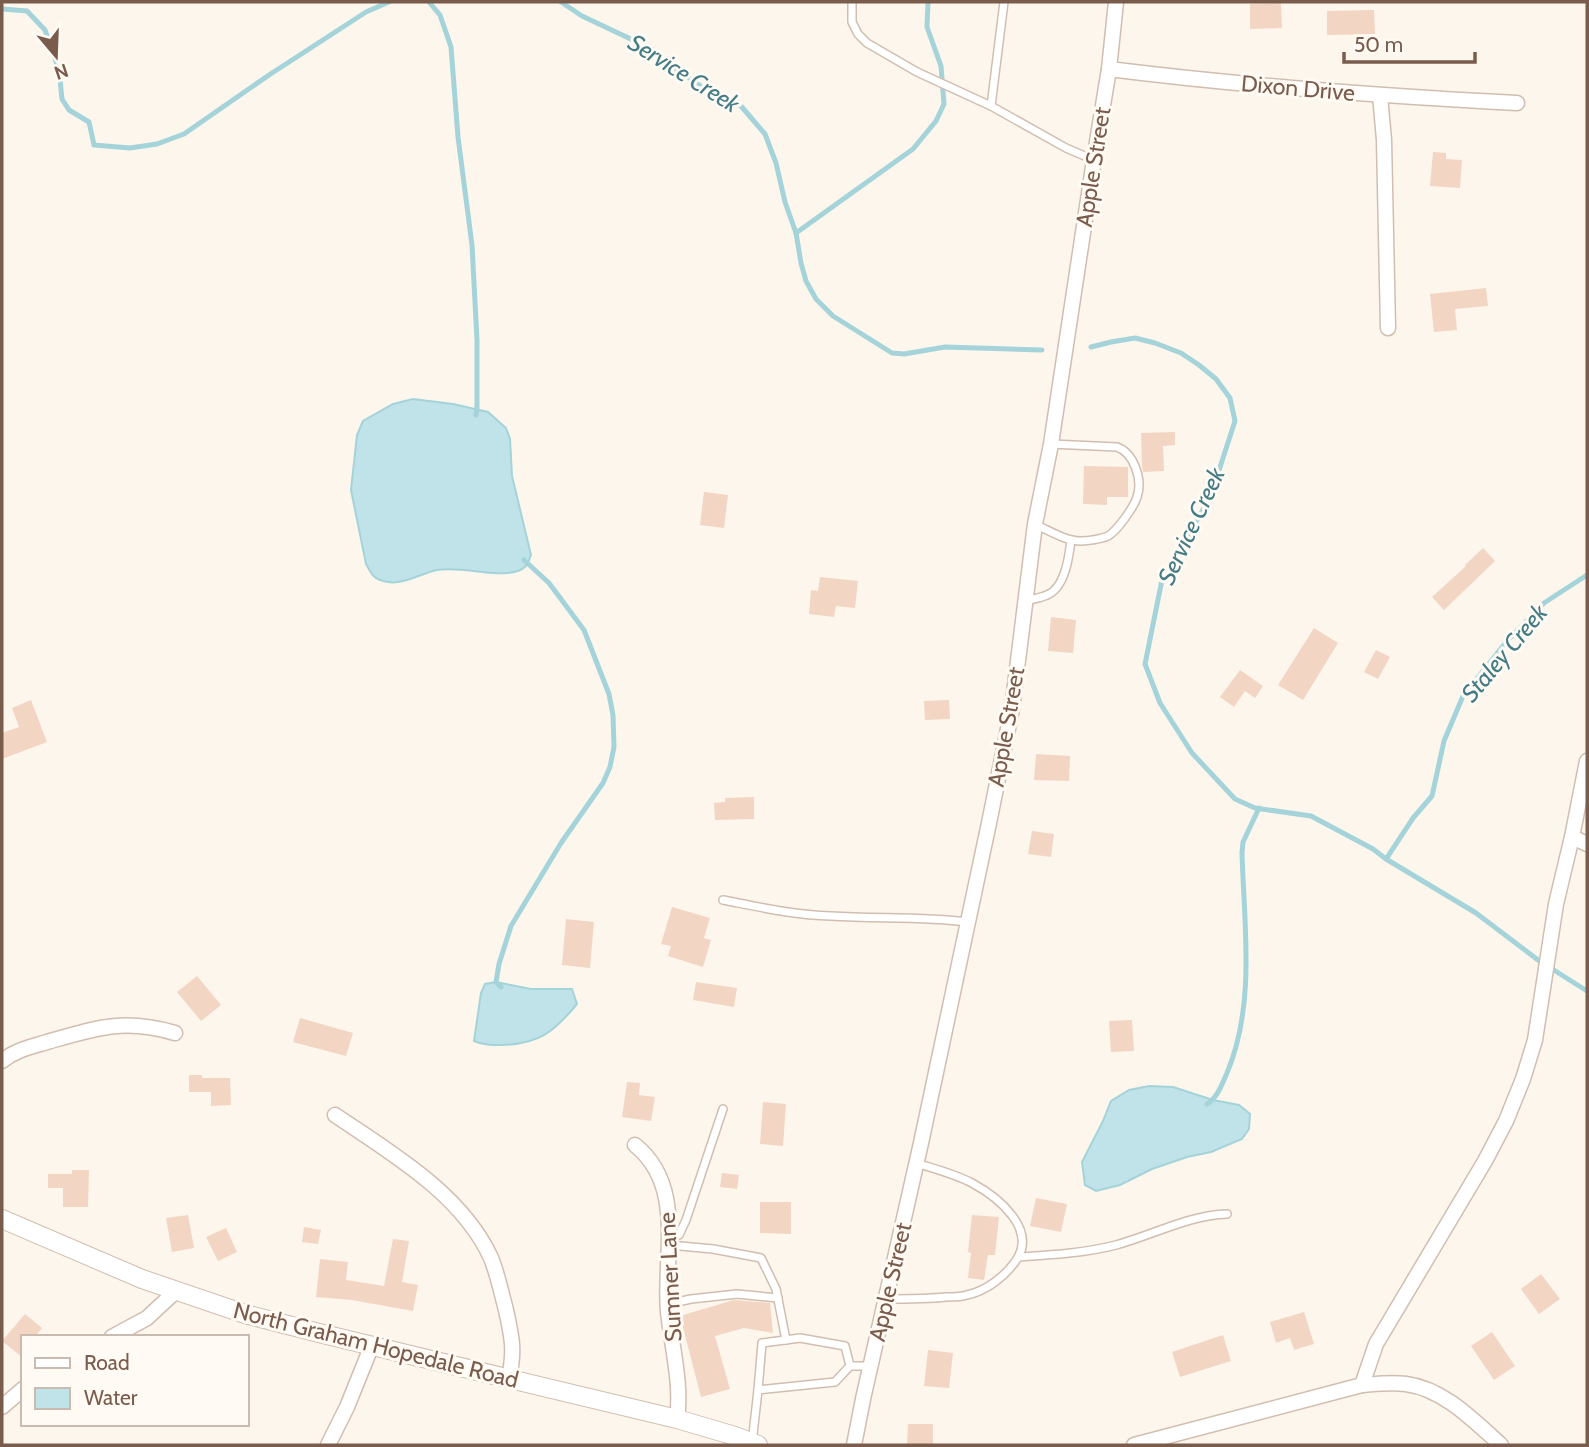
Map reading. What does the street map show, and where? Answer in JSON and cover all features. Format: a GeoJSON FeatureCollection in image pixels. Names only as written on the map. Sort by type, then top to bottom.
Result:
{"type":"FeatureCollection","features":[{"type":"Feature","properties":{"kind":"street","name":"Apple Street"},"geometry":{"type":"LineString","coordinates":[[854,1445],[1012,709],[1035,524],[1051,444],[1110,69],[1116,2]]}},
{"type":"Feature","properties":{"kind":"street","name":"Dixon Drive"},"geometry":{"type":"LineString","coordinates":[[1110,69],[1380,95],[1384,139],[1388,328]]}},
{"type":"Feature","properties":{"kind":"street"},"geometry":{"type":"LineString","coordinates":[[1380,95],[1517,103]]}},
{"type":"Feature","properties":{"kind":"street"},"geometry":{"type":"LineString","coordinates":[[1362,1385],[1376,1344],[1485,1161],[1506,1121],[1523,1079],[1535,1040],[1556,904],[1587,761]]}},
{"type":"Feature","properties":{"kind":"street"},"geometry":{"type":"LineString","coordinates":[[1572,836],[1587,844]]}},
{"type":"Feature","properties":{"kind":"street"},"geometry":{"type":"LineString","coordinates":[[2,1061],[8,1055],[23,1049],[96,1028],[132,1025],[175,1033]]}},
{"type":"Feature","properties":{"kind":"street"},"geometry":{"type":"LineString","coordinates":[[335,1115],[435,1187],[465,1216],[477,1233],[491,1258],[509,1320],[513,1359],[509,1378]]}},
{"type":"Feature","properties":{"kind":"street","name":"Sumner Lane"},"geometry":{"type":"LineString","coordinates":[[635,1145],[654,1166],[662,1182],[669,1213],[668,1304],[680,1402],[677,1419]]}},
{"type":"Feature","properties":{"kind":"street","name":"North Graham Hopedale Road"},"geometry":{"type":"LineString","coordinates":[[2,1219],[142,1279],[245,1314],[677,1419],[755,1444]]}},
{"type":"Feature","properties":{"kind":"street"},"geometry":{"type":"LineString","coordinates":[[117,1335],[147,1318],[176,1291]]}},
{"type":"Feature","properties":{"kind":"street"},"geometry":{"type":"LineString","coordinates":[[328,1445],[372,1345]]}},
{"type":"Feature","properties":{"kind":"street"},"geometry":{"type":"LineString","coordinates":[[1134,1445],[1362,1385],[1407,1384],[1427,1390],[1458,1407],[1501,1445]]}},
{"type":"Feature","properties":{"kind":"street"},"geometry":{"type":"LineString","coordinates":[[2,1406],[21,1391]]}},
{"type":"Feature","properties":{"kind":"lane"},"geometry":{"type":"LineString","coordinates":[[852,2],[852,22],[867,43],[917,72],[991,106],[1066,148],[1094,160]]}},
{"type":"Feature","properties":{"kind":"lane"},"geometry":{"type":"LineString","coordinates":[[991,106],[1004,2]]}},
{"type":"Feature","properties":{"kind":"lane"},"geometry":{"type":"LineString","coordinates":[[1035,524],[1071,540],[1083,541],[1108,536],[1122,523],[1137,497],[1136,466],[1125,450],[1117,447],[1051,444]]}},
{"type":"Feature","properties":{"kind":"lane"},"geometry":{"type":"LineString","coordinates":[[1024,601],[1050,595],[1055,589],[1067,566],[1071,540]]}},
{"type":"Feature","properties":{"kind":"lane"},"geometry":{"type":"LineString","coordinates":[[723,900],[779,911],[831,916],[936,918],[968,922]]}},
{"type":"Feature","properties":{"kind":"lane"},"geometry":{"type":"LineString","coordinates":[[669,1241],[678,1235],[686,1220],[723,1109]]}},
{"type":"Feature","properties":{"kind":"lane"},"geometry":{"type":"LineString","coordinates":[[886,1298],[923,1299],[968,1295],[988,1286],[1008,1272],[1019,1257],[1023,1244],[1014,1216],[993,1197],[971,1182],[916,1163]]}},
{"type":"Feature","properties":{"kind":"lane"},"geometry":{"type":"LineString","coordinates":[[1019,1257],[1098,1249],[1183,1223],[1227,1213]]}},
{"type":"Feature","properties":{"kind":"lane"},"geometry":{"type":"LineString","coordinates":[[669,1241],[761,1258],[776,1289],[786,1340]]}},
{"type":"Feature","properties":{"kind":"lane"},"geometry":{"type":"LineString","coordinates":[[668,1304],[737,1294],[778,1298]]}},
{"type":"Feature","properties":{"kind":"lane"},"geometry":{"type":"LineString","coordinates":[[755,1444],[762,1343],[800,1338],[845,1346],[850,1366]]}},
{"type":"Feature","properties":{"kind":"lane"},"geometry":{"type":"LineString","coordinates":[[758,1390],[835,1382],[850,1366],[871,1366]]}},
{"type":"Feature","properties":{"kind":"water"},"geometry":{"type":"Polygon","coordinates":[[[413,399],[488,412],[506,428],[510,439],[512,476],[531,555],[523,569],[509,573],[437,570],[394,582],[380,580],[370,571],[366,564],[351,490],[357,435],[363,421],[393,404],[413,399]]]}},
{"type":"Feature","properties":{"kind":"water"},"geometry":{"type":"Polygon","coordinates":[[[496,982],[531,989],[572,989],[577,1004],[553,1029],[536,1039],[494,1045],[474,1041],[481,993],[485,984],[496,982]]]}},
{"type":"Feature","properties":{"kind":"water"},"geometry":{"type":"Polygon","coordinates":[[[1149,1086],[1173,1087],[1239,1105],[1250,1114],[1249,1129],[1242,1139],[1211,1152],[1152,1169],[1120,1185],[1096,1191],[1085,1185],[1082,1162],[1111,1101],[1129,1090],[1149,1086]]]}},
{"type":"Feature","properties":{"kind":"building"},"geometry":{"type":"Polygon","coordinates":[[[1281,3],[1282,28],[1250,29],[1250,4],[1281,3]]]}},
{"type":"Feature","properties":{"kind":"building"},"geometry":{"type":"Polygon","coordinates":[[[1374,10],[1375,34],[1327,35],[1327,11],[1374,10]]]}},
{"type":"Feature","properties":{"kind":"building"},"geometry":{"type":"Polygon","coordinates":[[[1433,152],[1446,153],[1446,159],[1462,160],[1460,188],[1430,186],[1433,152]]]}},
{"type":"Feature","properties":{"kind":"building"},"geometry":{"type":"Polygon","coordinates":[[[1486,288],[1488,306],[1455,309],[1457,330],[1434,332],[1430,294],[1486,288]]]}},
{"type":"Feature","properties":{"kind":"building"},"geometry":{"type":"Polygon","coordinates":[[[1175,432],[1175,445],[1163,446],[1164,471],[1143,472],[1141,433],[1175,432]]]}},
{"type":"Feature","properties":{"kind":"building"},"geometry":{"type":"Polygon","coordinates":[[[1084,466],[1128,467],[1128,497],[1107,497],[1107,505],[1083,504],[1084,466]]]}},
{"type":"Feature","properties":{"kind":"building"},"geometry":{"type":"Polygon","coordinates":[[[704,492],[728,495],[724,528],[700,525],[704,492]]]}},
{"type":"Feature","properties":{"kind":"building"},"geometry":{"type":"Polygon","coordinates":[[[1483,548],[1495,561],[1444,610],[1432,597],[1483,548]]]}},
{"type":"Feature","properties":{"kind":"building"},"geometry":{"type":"Polygon","coordinates":[[[820,577],[858,581],[855,608],[836,606],[834,617],[809,614],[811,590],[818,591],[820,577]]]}},
{"type":"Feature","properties":{"kind":"building"},"geometry":{"type":"Polygon","coordinates":[[[1051,617],[1076,620],[1073,653],[1048,651],[1051,617]]]}},
{"type":"Feature","properties":{"kind":"building"},"geometry":{"type":"Polygon","coordinates":[[[1314,628],[1338,643],[1303,700],[1278,685],[1314,628]]]}},
{"type":"Feature","properties":{"kind":"building"},"geometry":{"type":"Polygon","coordinates":[[[1376,650],[1390,657],[1378,679],[1364,672],[1376,650]]]}},
{"type":"Feature","properties":{"kind":"building"},"geometry":{"type":"Polygon","coordinates":[[[1240,670],[1263,686],[1255,698],[1245,691],[1234,707],[1220,697],[1240,670]]]}},
{"type":"Feature","properties":{"kind":"building"},"geometry":{"type":"Polygon","coordinates":[[[31,700],[47,742],[2,759],[2,733],[19,727],[12,708],[31,700]]]}},
{"type":"Feature","properties":{"kind":"building"},"geometry":{"type":"Polygon","coordinates":[[[949,700],[950,719],[925,720],[924,701],[949,700]]]}},
{"type":"Feature","properties":{"kind":"building"},"geometry":{"type":"Polygon","coordinates":[[[1036,754],[1070,756],[1069,781],[1034,780],[1036,754]]]}},
{"type":"Feature","properties":{"kind":"building"},"geometry":{"type":"Polygon","coordinates":[[[754,797],[754,819],[715,820],[714,803],[725,802],[725,798],[754,797]]]}},
{"type":"Feature","properties":{"kind":"building"},"geometry":{"type":"Polygon","coordinates":[[[1032,831],[1054,834],[1051,857],[1028,854],[1032,831]]]}},
{"type":"Feature","properties":{"kind":"building"},"geometry":{"type":"Polygon","coordinates":[[[672,907],[710,918],[704,938],[711,940],[703,967],[668,956],[671,946],[661,944],[672,907]]]}},
{"type":"Feature","properties":{"kind":"building"},"geometry":{"type":"Polygon","coordinates":[[[566,919],[594,922],[590,968],[562,965],[566,919]]]}},
{"type":"Feature","properties":{"kind":"building"},"geometry":{"type":"Polygon","coordinates":[[[197,976],[221,1005],[201,1021],[177,992],[197,976]]]}},
{"type":"Feature","properties":{"kind":"building"},"geometry":{"type":"Polygon","coordinates":[[[696,982],[737,988],[734,1007],[693,1000],[696,982]]]}},
{"type":"Feature","properties":{"kind":"building"},"geometry":{"type":"Polygon","coordinates":[[[300,1018],[353,1033],[346,1056],[293,1042],[300,1018]]]}},
{"type":"Feature","properties":{"kind":"building"},"geometry":{"type":"Polygon","coordinates":[[[1132,1020],[1134,1051],[1111,1052],[1109,1021],[1132,1020]]]}},
{"type":"Feature","properties":{"kind":"building"},"geometry":{"type":"Polygon","coordinates":[[[189,1075],[230,1078],[231,1105],[211,1106],[211,1092],[189,1092],[189,1075]]]}},
{"type":"Feature","properties":{"kind":"building"},"geometry":{"type":"Polygon","coordinates":[[[627,1082],[640,1083],[639,1095],[655,1097],[651,1121],[622,1117],[627,1082]]]}},
{"type":"Feature","properties":{"kind":"building"},"geometry":{"type":"Polygon","coordinates":[[[763,1102],[786,1104],[783,1146],[760,1144],[763,1102]]]}},
{"type":"Feature","properties":{"kind":"building"},"geometry":{"type":"Polygon","coordinates":[[[72,1170],[89,1170],[88,1207],[63,1207],[63,1188],[48,1188],[48,1174],[72,1174],[72,1170]]]}},
{"type":"Feature","properties":{"kind":"building"},"geometry":{"type":"Polygon","coordinates":[[[722,1173],[739,1175],[737,1189],[720,1187],[722,1173]]]}},
{"type":"Feature","properties":{"kind":"building"},"geometry":{"type":"Polygon","coordinates":[[[1036,1198],[1067,1204],[1061,1232],[1030,1226],[1036,1198]]]}},
{"type":"Feature","properties":{"kind":"building"},"geometry":{"type":"Polygon","coordinates":[[[760,1202],[791,1202],[791,1234],[760,1233],[760,1202]]]}},
{"type":"Feature","properties":{"kind":"building"},"geometry":{"type":"Polygon","coordinates":[[[188,1215],[194,1248],[172,1252],[166,1218],[188,1215]]]}},
{"type":"Feature","properties":{"kind":"building"},"geometry":{"type":"Polygon","coordinates":[[[972,1215],[999,1217],[995,1255],[988,1255],[984,1280],[968,1278],[972,1215]]]}},
{"type":"Feature","properties":{"kind":"building"},"geometry":{"type":"Polygon","coordinates":[[[304,1227],[321,1230],[318,1244],[302,1242],[304,1227]]]}},
{"type":"Feature","properties":{"kind":"building"},"geometry":{"type":"Polygon","coordinates":[[[226,1228],[237,1252],[218,1261],[206,1237],[226,1228]]]}},
{"type":"Feature","properties":{"kind":"building"},"geometry":{"type":"Polygon","coordinates":[[[393,1239],[409,1241],[402,1282],[418,1285],[413,1311],[352,1300],[316,1297],[320,1259],[348,1262],[346,1280],[384,1286],[393,1239]]]}},
{"type":"Feature","properties":{"kind":"building"},"geometry":{"type":"Polygon","coordinates":[[[1541,1274],[1560,1299],[1539,1314],[1521,1289],[1541,1274]]]}},
{"type":"Feature","properties":{"kind":"building"},"geometry":{"type":"Polygon","coordinates":[[[734,1300],[770,1303],[773,1333],[744,1328],[715,1336],[730,1389],[701,1397],[680,1316],[734,1300]]]}},
{"type":"Feature","properties":{"kind":"building"},"geometry":{"type":"Polygon","coordinates":[[[1304,1312],[1314,1344],[1294,1350],[1290,1338],[1276,1343],[1270,1322],[1304,1312]]]}},
{"type":"Feature","properties":{"kind":"building"},"geometry":{"type":"Polygon","coordinates":[[[25,1314],[42,1328],[37,1335],[21,1335],[21,1356],[2,1341],[25,1314]]]}},
{"type":"Feature","properties":{"kind":"building"},"geometry":{"type":"Polygon","coordinates":[[[1492,1332],[1515,1366],[1494,1380],[1471,1346],[1492,1332]]]}},
{"type":"Feature","properties":{"kind":"building"},"geometry":{"type":"Polygon","coordinates":[[[1223,1335],[1231,1361],[1180,1377],[1172,1352],[1223,1335]]]}},
{"type":"Feature","properties":{"kind":"building"},"geometry":{"type":"Polygon","coordinates":[[[928,1350],[953,1353],[949,1388],[924,1386],[928,1350]]]}},
{"type":"Feature","properties":{"kind":"building"},"geometry":{"type":"Polygon","coordinates":[[[908,1424],[933,1424],[933,1445],[907,1445],[908,1424]]]}},
{"type":"Feature","properties":{"kind":"waterway","name":"Service Creek"},"geometry":{"type":"LineString","coordinates":[[2,9],[27,11],[45,30],[59,70],[62,99],[69,110],[89,122],[94,145],[130,148],[157,144],[184,134],[366,12],[389,2]]}},
{"type":"Feature","properties":{"kind":"waterway"},"geometry":{"type":"LineString","coordinates":[[429,2],[440,15],[451,47],[458,137],[472,245],[477,340],[476,415]]}},
{"type":"Feature","properties":{"kind":"waterway","name":"Service Creek"},"geometry":{"type":"LineString","coordinates":[[561,2],[582,16],[652,49],[705,89],[741,106],[765,134],[796,233],[806,281],[816,299],[833,316],[892,353],[904,354],[945,347],[1042,350]]}},
{"type":"Feature","properties":{"kind":"waterway"},"geometry":{"type":"LineString","coordinates":[[796,233],[913,149],[936,121],[944,104],[941,66],[927,27],[928,2]]}},
{"type":"Feature","properties":{"kind":"waterway","name":"Service Creek"},"geometry":{"type":"LineString","coordinates":[[1091,347],[1135,338],[1155,343],[1181,353],[1199,365],[1216,379],[1230,398],[1235,421],[1211,495],[1163,575],[1145,664],[1160,703],[1192,753],[1235,799],[1255,808],[1311,816],[1373,849],[1476,913],[1538,960],[1587,991]]}},
{"type":"Feature","properties":{"kind":"waterway"},"geometry":{"type":"LineString","coordinates":[[501,987],[496,982],[511,926],[561,843],[603,783],[614,747],[609,694],[584,630],[549,583],[524,560]]}},
{"type":"Feature","properties":{"kind":"waterway","name":"Staley Creek"},"geometry":{"type":"LineString","coordinates":[[1386,859],[1413,818],[1432,796],[1444,741],[1463,696],[1507,641],[1544,603],[1587,575]]}},
{"type":"Feature","properties":{"kind":"waterway"},"geometry":{"type":"LineString","coordinates":[[1207,1104],[1217,1094],[1227,1073],[1242,1020],[1246,964],[1242,853],[1243,842],[1259,808]]}}]}
